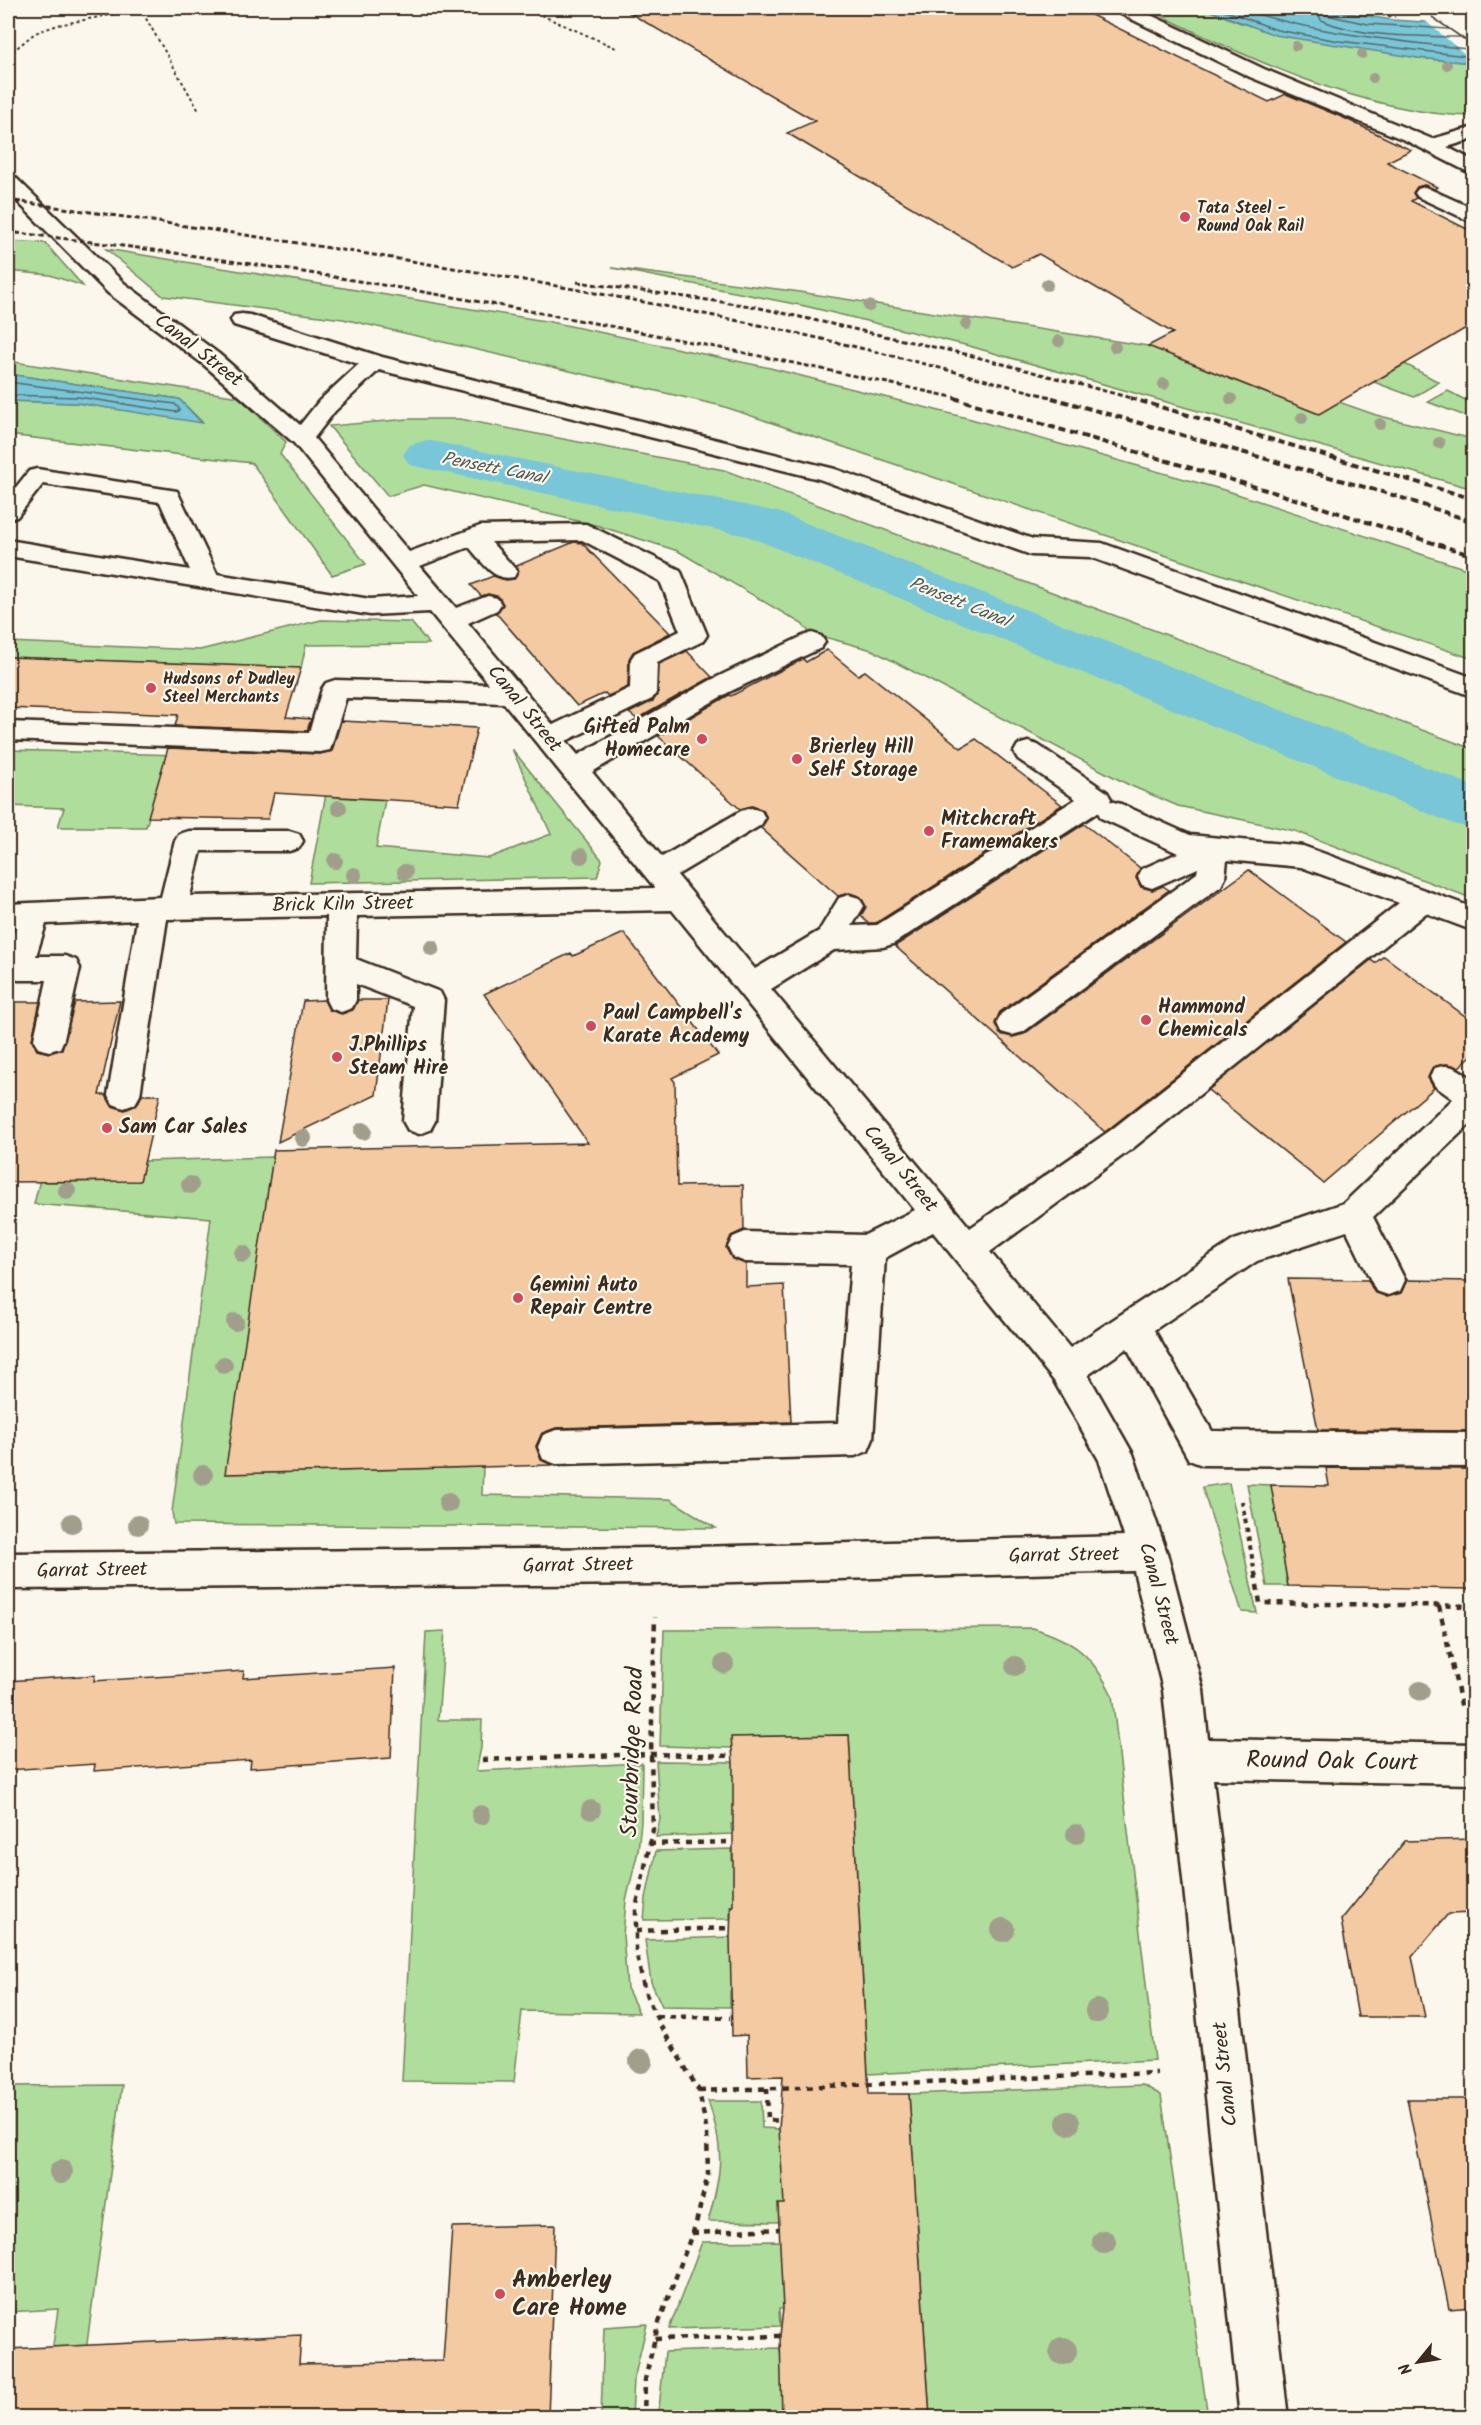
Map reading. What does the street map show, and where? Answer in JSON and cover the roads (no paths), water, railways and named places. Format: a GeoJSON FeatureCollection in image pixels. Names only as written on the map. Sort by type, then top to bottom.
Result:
{"type":"FeatureCollection","features":[{"type":"Feature","properties":{"kind":"street"},"geometry":{"type":"LineString","coordinates":[[1123,8],[1257,73],[1414,136],[1473,169]]}},
{"type":"Feature","properties":{"kind":"street"},"geometry":{"type":"LineString","coordinates":[[1438,8],[1473,33]]}},
{"type":"Feature","properties":{"kind":"street"},"geometry":{"type":"LineString","coordinates":[[1429,146],[1473,132]]}},
{"type":"Feature","properties":{"kind":"street","name":"Canal Street"},"geometry":{"type":"LineString","coordinates":[[8,181],[116,288],[211,358],[302,438],[1066,1370],[1115,1454],[1148,1553],[1183,1690],[1264,2418]]}},
{"type":"Feature","properties":{"kind":"street"},"geometry":{"type":"LineString","coordinates":[[1425,193],[1471,214]]}},
{"type":"Feature","properties":{"kind":"street"},"geometry":{"type":"LineString","coordinates":[[242,320],[374,362],[827,474],[1031,547],[1093,549],[1473,688]]}},
{"type":"Feature","properties":{"kind":"street"},"geometry":{"type":"LineString","coordinates":[[302,438],[327,406],[374,362]]}},
{"type":"Feature","properties":{"kind":"street"},"geometry":{"type":"LineString","coordinates":[[8,512],[37,476],[169,496],[208,581]]}},
{"type":"Feature","properties":{"kind":"street"},"geometry":{"type":"LineString","coordinates":[[404,563],[480,534],[586,532],[671,576],[694,635],[644,659],[643,693],[548,739]]}},
{"type":"Feature","properties":{"kind":"street"},"geometry":{"type":"LineString","coordinates":[[473,537],[506,571]]}},
{"type":"Feature","properties":{"kind":"street"},"geometry":{"type":"LineString","coordinates":[[8,548],[370,607],[444,612],[488,604]]}},
{"type":"Feature","properties":{"kind":"street"},"geometry":{"type":"LineString","coordinates":[[574,770],[720,686],[812,642]]}},
{"type":"Feature","properties":{"kind":"street"},"geometry":{"type":"LineString","coordinates":[[8,731],[320,743],[334,689],[511,694]]}},
{"type":"Feature","properties":{"kind":"street"},"geometry":{"type":"LineString","coordinates":[[829,939],[884,936],[1097,799],[1028,752]]}},
{"type":"Feature","properties":{"kind":"street"},"geometry":{"type":"LineString","coordinates":[[1111,811],[1186,845],[1303,857],[1473,920]]}},
{"type":"Feature","properties":{"kind":"street"},"geometry":{"type":"LineString","coordinates":[[667,886],[751,818]]}},
{"type":"Feature","properties":{"kind":"street"},"geometry":{"type":"LineString","coordinates":[[124,1095],[164,908],[189,841],[289,841]]}},
{"type":"Feature","properties":{"kind":"street"},"geometry":{"type":"LineString","coordinates":[[1152,877],[1214,848]]}},
{"type":"Feature","properties":{"kind":"street"},"geometry":{"type":"LineString","coordinates":[[1012,1023],[1211,878],[1214,848]]}},
{"type":"Feature","properties":{"kind":"street","name":"Brick Kiln Street"},"geometry":{"type":"LineString","coordinates":[[21,915],[164,908],[342,905],[667,886]]}},
{"type":"Feature","properties":{"kind":"street"},"geometry":{"type":"LineString","coordinates":[[966,1250],[1122,1139],[1289,999],[1423,900]]}},
{"type":"Feature","properties":{"kind":"street"},"geometry":{"type":"LineString","coordinates":[[341,1000],[342,905]]}},
{"type":"Feature","properties":{"kind":"street"},"geometry":{"type":"LineString","coordinates":[[751,986],[829,939],[849,906]]}},
{"type":"Feature","properties":{"kind":"street"},"geometry":{"type":"LineString","coordinates":[[21,915],[18,968],[65,968],[49,1039]]}},
{"type":"Feature","properties":{"kind":"street"},"geometry":{"type":"LineString","coordinates":[[342,966],[429,1000],[419,1121]]}},
{"type":"Feature","properties":{"kind":"street"},"geometry":{"type":"LineString","coordinates":[[1066,1370],[1246,1250],[1355,1214],[1473,1098],[1446,1077]]}},
{"type":"Feature","properties":{"kind":"street"},"geometry":{"type":"LineString","coordinates":[[745,1247],[869,1250],[937,1214]]}},
{"type":"Feature","properties":{"kind":"street"},"geometry":{"type":"LineString","coordinates":[[1355,1214],[1388,1280]]}},
{"type":"Feature","properties":{"kind":"street"},"geometry":{"type":"LineString","coordinates":[[556,1447],[855,1439],[869,1250]]}},
{"type":"Feature","properties":{"kind":"street"},"geometry":{"type":"LineString","coordinates":[[1133,1326],[1202,1448],[1473,1450]]}},
{"type":"Feature","properties":{"kind":"street","name":"Garrat Street"},"geometry":{"type":"LineString","coordinates":[[8,1571],[657,1566],[1148,1553]]}},
{"type":"Feature","properties":{"kind":"street","name":"Round Oak Court"},"geometry":{"type":"LineString","coordinates":[[1191,1760],[1473,1764]]}},
{"type":"Feature","properties":{"kind":"water"},"geometry":{"type":"Polygon","coordinates":[[[1203,8],[1320,8],[1392,20],[1473,25],[1473,63],[1418,58],[1275,35],[1203,8]]]}},
{"type":"Feature","properties":{"kind":"water"},"geometry":{"type":"Polygon","coordinates":[[[15,375],[179,399],[202,423],[77,403],[8,401],[8,376],[15,375]]]}},
{"type":"Feature","properties":{"kind":"waterway","name":"Pensett Canal"},"geometry":{"type":"LineString","coordinates":[[427,455],[760,523],[1474,809]]}},
{"type":"Feature","properties":{"kind":"railway"},"geometry":{"type":"LineString","coordinates":[[8,200],[369,254],[639,301],[812,337],[1058,399]]}},
{"type":"Feature","properties":{"kind":"railway"},"geometry":{"type":"LineString","coordinates":[[8,232],[248,264],[487,303],[725,349],[961,399]]}},
{"type":"Feature","properties":{"kind":"railway"},"geometry":{"type":"LineString","coordinates":[[577,282],[751,306],[965,354],[1135,399]]}},
{"type":"Feature","properties":{"kind":"railway"},"geometry":{"type":"LineString","coordinates":[[954,398],[1276,493],[1474,556]]}},
{"type":"Feature","properties":{"kind":"railway"},"geometry":{"type":"LineString","coordinates":[[1052,398],[1396,496],[1474,522]]}},
{"type":"Feature","properties":{"kind":"railway"},"geometry":{"type":"LineString","coordinates":[[1130,398],[1474,499]]}},
{"type":"Feature","properties":{"kind":"place","name":"Tata Steel - Round Oak Rail"},"geometry":{"type":"Point","coordinates":[1185,217]}},
{"type":"Feature","properties":{"kind":"place","name":"Hudsons of Dudley Steel Merchants"},"geometry":{"type":"Point","coordinates":[151,688]}},
{"type":"Feature","properties":{"kind":"place","name":"Gifted Palm Homecare"},"geometry":{"type":"Point","coordinates":[702,739]}},
{"type":"Feature","properties":{"kind":"place","name":"Brierley Hill Self Storage"},"geometry":{"type":"Point","coordinates":[797,759]}},
{"type":"Feature","properties":{"kind":"place","name":"Mitchcraft Framemakers"},"geometry":{"type":"Point","coordinates":[929,831]}},
{"type":"Feature","properties":{"kind":"place","name":"Hammond Chemicals"},"geometry":{"type":"Point","coordinates":[1146,1020]}},
{"type":"Feature","properties":{"kind":"place","name":"Paul Campbell's Karate Academy"},"geometry":{"type":"Point","coordinates":[591,1026]}},
{"type":"Feature","properties":{"kind":"place","name":"J.Phillips Steam Hire"},"geometry":{"type":"Point","coordinates":[337,1057]}},
{"type":"Feature","properties":{"kind":"place","name":"Sam Car Sales"},"geometry":{"type":"Point","coordinates":[107,1128]}},
{"type":"Feature","properties":{"kind":"place","name":"Gemini Auto Repair Centre"},"geometry":{"type":"Point","coordinates":[518,1298]}},
{"type":"Feature","properties":{"kind":"place","name":"Amberley Care Home"},"geometry":{"type":"Point","coordinates":[500,2294]}}]}
